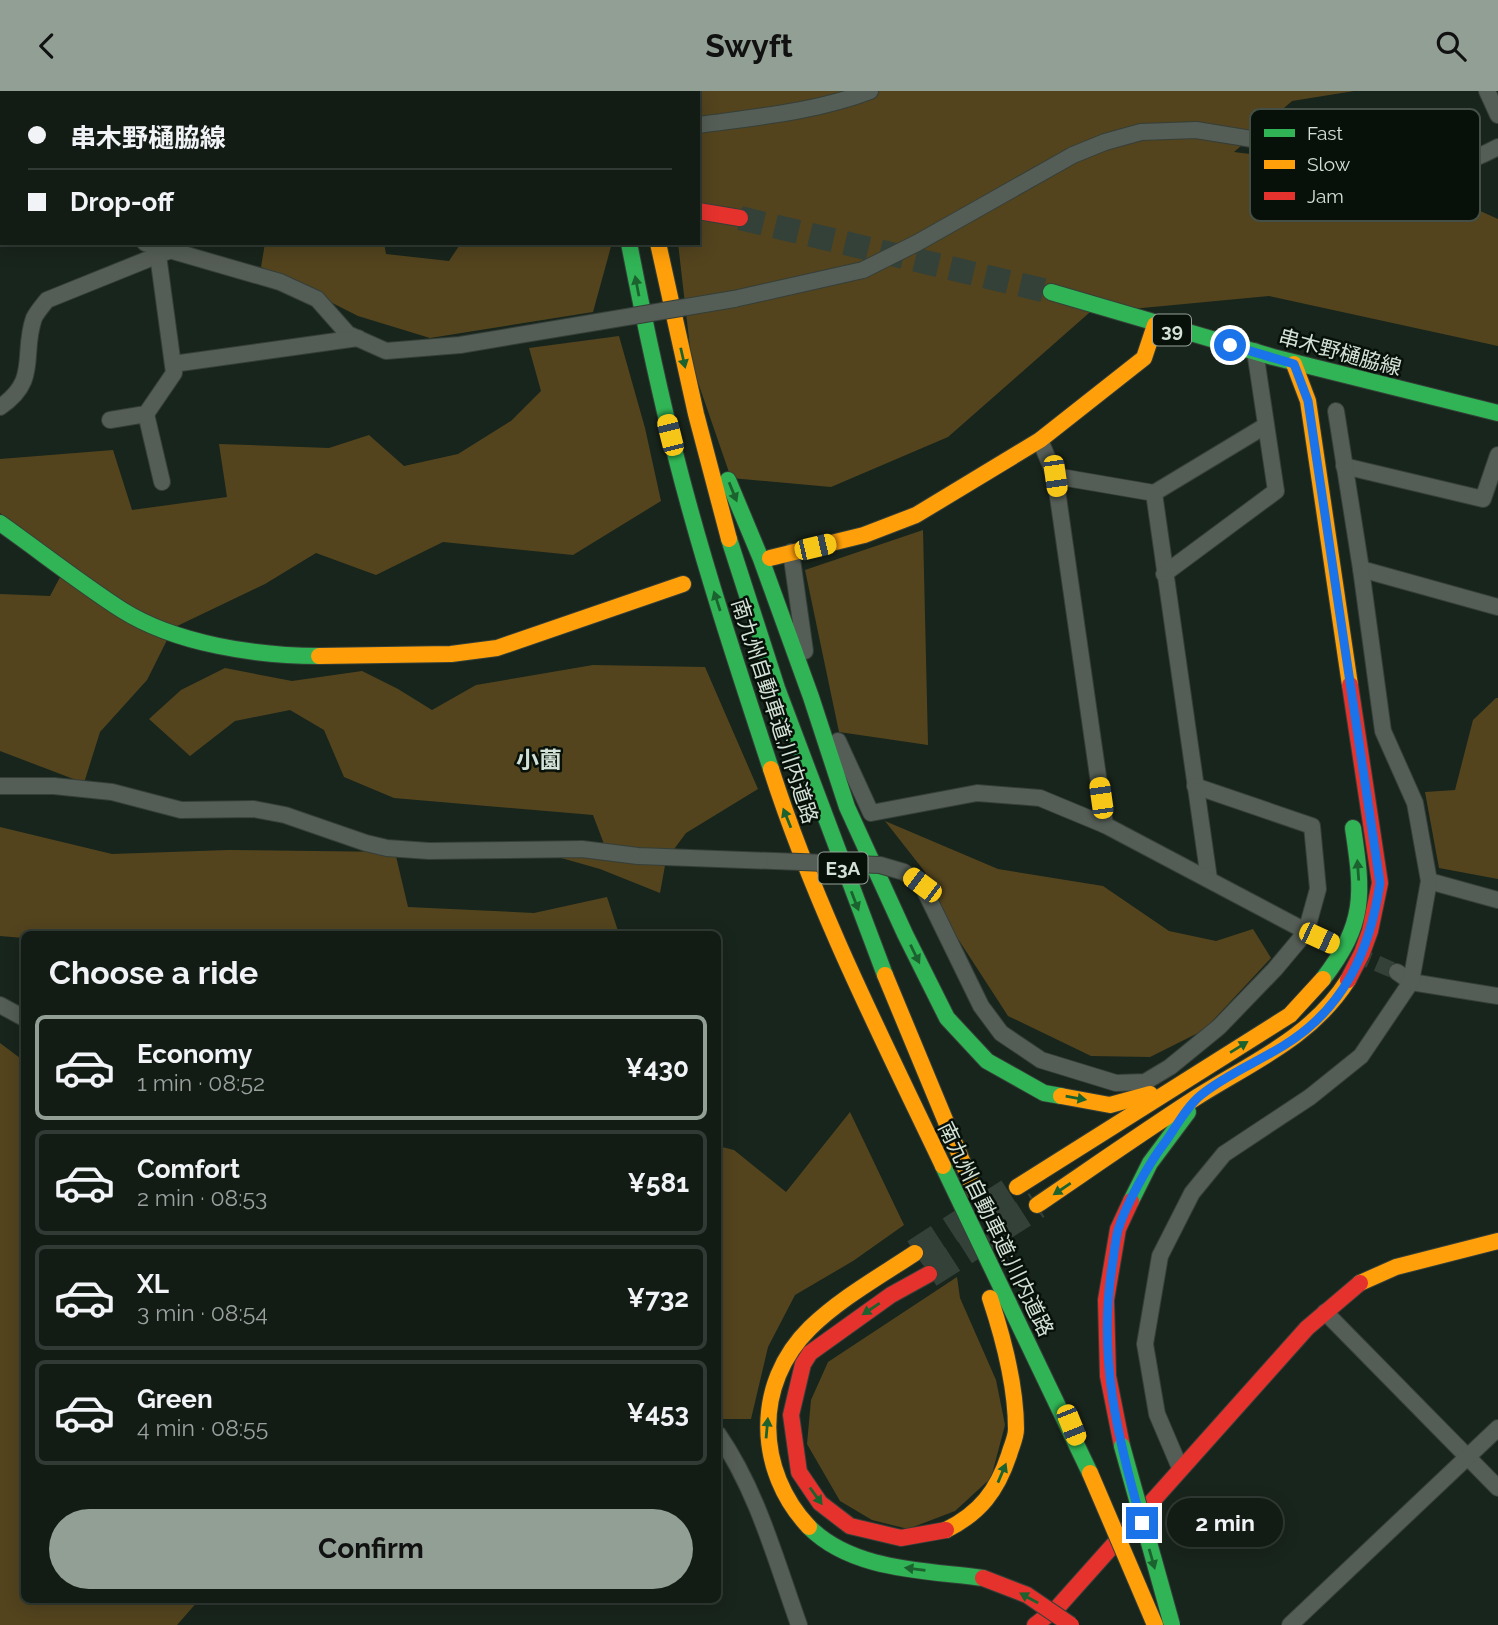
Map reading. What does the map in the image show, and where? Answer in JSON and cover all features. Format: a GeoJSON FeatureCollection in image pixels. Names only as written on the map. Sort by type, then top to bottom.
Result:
{"type":"FeatureCollection","features":[{"type":"Feature","properties":{"kind":"main road"},"geometry":{"type":"LineString","coordinates":[[700,211],[740,218]]}},
{"type":"Feature","properties":{"kind":"main road","name":"南九州自動車道;川内道路"},"geometry":{"type":"LineString","coordinates":[[629,245],[659,389],[710,578],[782,804],[885,1045],[1090,1473]]}},
{"type":"Feature","properties":{"kind":"main road","name":"南九州自動車道;川内道路"},"geometry":{"type":"LineString","coordinates":[[658,245],[689,384],[738,570],[769,669],[920,1064],[1155,1625]]}},
{"type":"Feature","properties":{"kind":"main road","name":"串木野樋脇線"},"geometry":{"type":"LineString","coordinates":[[1051,292],[1294,364],[1498,413]]}},
{"type":"Feature","properties":{"kind":"main road"},"geometry":{"type":"LineString","coordinates":[[770,558],[864,535],[916,515],[1040,440],[1144,358],[1155,325]]}},
{"type":"Feature","properties":{"kind":"main road"},"geometry":{"type":"LineString","coordinates":[[1289,403],[1294,364]]}},
{"type":"Feature","properties":{"kind":"main road"},"geometry":{"type":"LineString","coordinates":[[1037,1205],[1200,1096],[1287,1044],[1321,1016],[1343,990],[1364,953],[1375,918],[1380,883],[1308,401],[1294,364]]}},
{"type":"Feature","properties":{"kind":"main road"},"geometry":{"type":"LineString","coordinates":[[689,384],[761,559],[847,807],[947,1018],[987,1061],[1044,1093],[1110,1105],[1182,1083]]}},
{"type":"Feature","properties":{"kind":"main road"},"geometry":{"type":"LineString","coordinates":[[0,523],[124,611],[155,627],[219,647],[290,656],[451,654],[497,648],[683,584]]}},
{"type":"Feature","properties":{"kind":"main road"},"geometry":{"type":"LineString","coordinates":[[1017,1187],[1290,1015],[1319,985],[1347,943],[1360,902],[1357,853],[1350,812]]}},
{"type":"Feature","properties":{"kind":"main road"},"geometry":{"type":"LineString","coordinates":[[838,939],[885,1063],[967,1235],[988,1289],[1003,1338],[1013,1394],[1016,1432],[1001,1479],[982,1505],[965,1521],[941,1533],[901,1538],[850,1526],[820,1503],[799,1472],[791,1415],[803,1364],[810,1353],[891,1295],[929,1274]]}},
{"type":"Feature","properties":{"kind":"main road"},"geometry":{"type":"LineString","coordinates":[[1171,1625],[1122,1446],[1108,1375],[1107,1300],[1118,1229],[1150,1163],[1200,1096]]}},
{"type":"Feature","properties":{"kind":"main road"},"geometry":{"type":"LineString","coordinates":[[1035,1625],[1057,1608],[1307,1328],[1361,1282],[1396,1267],[1498,1241]]}},
{"type":"Feature","properties":{"kind":"main road"},"geometry":{"type":"LineString","coordinates":[[915,1253],[844,1299],[788,1352],[775,1381],[765,1434],[775,1475],[800,1518],[832,1546],[870,1560],[901,1567],[983,1578],[1027,1595],[1072,1625]]}},
{"type":"Feature","properties":{"kind":"street"},"geometry":{"type":"LineString","coordinates":[[700,125],[782,114],[844,101],[870,91]]}},
{"type":"Feature","properties":{"kind":"street"},"geometry":{"type":"LineString","coordinates":[[1487,91],[1498,115]]}},
{"type":"Feature","properties":{"kind":"street"},"geometry":{"type":"LineString","coordinates":[[149,245],[165,252],[280,282],[317,299],[348,334],[386,351],[460,345],[734,299],[863,270],[917,243],[1073,155],[1141,132],[1196,130],[1250,139]]}},
{"type":"Feature","properties":{"kind":"street"},"geometry":{"type":"LineString","coordinates":[[1480,157],[1498,147]]}},
{"type":"Feature","properties":{"kind":"street"},"geometry":{"type":"LineString","coordinates":[[110,420],[146,414],[174,373],[165,252]]}},
{"type":"Feature","properties":{"kind":"street"},"geometry":{"type":"LineString","coordinates":[[0,407],[14,397],[24,381],[34,317],[47,300],[165,252]]}},
{"type":"Feature","properties":{"kind":"street"},"geometry":{"type":"LineString","coordinates":[[173,364],[358,338]]}},
{"type":"Feature","properties":{"kind":"street"},"geometry":{"type":"LineString","coordinates":[[1164,574],[1276,491],[1255,351]]}},
{"type":"Feature","properties":{"kind":"street"},"geometry":{"type":"LineString","coordinates":[[1180,1468],[1157,1414],[1145,1344],[1160,1256],[1192,1193],[1224,1154],[1310,1097],[1361,1056],[1404,977],[1429,881],[1415,803],[1383,731],[1336,411]]}},
{"type":"Feature","properties":{"kind":"street"},"geometry":{"type":"LineString","coordinates":[[146,414],[162,482]]}},
{"type":"Feature","properties":{"kind":"street"},"geometry":{"type":"LineString","coordinates":[[1055,476],[1154,493],[1265,426]]}},
{"type":"Feature","properties":{"kind":"street"},"geometry":{"type":"LineString","coordinates":[[1040,440],[1055,476],[1105,825]]}},
{"type":"Feature","properties":{"kind":"street"},"geometry":{"type":"LineString","coordinates":[[1344,466],[1491,501],[1498,455]]}},
{"type":"Feature","properties":{"kind":"street"},"geometry":{"type":"LineString","coordinates":[[1154,493],[1209,879]]}},
{"type":"Feature","properties":{"kind":"street"},"geometry":{"type":"LineString","coordinates":[[791,552],[809,679],[871,813],[977,793],[1040,798],[1105,825],[1332,944]]}},
{"type":"Feature","properties":{"kind":"street"},"geometry":{"type":"LineString","coordinates":[[1361,569],[1498,607]]}},
{"type":"Feature","properties":{"kind":"street"},"geometry":{"type":"LineString","coordinates":[[0,786],[54,786],[112,792],[181,810],[254,809],[285,815],[387,848],[429,851],[582,849],[638,856],[880,865],[904,872],[922,885],[981,1006],[1001,1033],[1041,1060],[1116,1083],[1145,1082],[1170,1067],[1219,1027],[1275,969],[1306,932],[1318,889],[1312,826],[1195,786]]}},
{"type":"Feature","properties":{"kind":"street"},"geometry":{"type":"LineString","coordinates":[[1429,881],[1498,900]]}},
{"type":"Feature","properties":{"kind":"street"},"geometry":{"type":"LineString","coordinates":[[1404,977],[1498,996]]}},
{"type":"Feature","properties":{"kind":"street"},"geometry":{"type":"LineString","coordinates":[[0,1005],[21,1016]]}},
{"type":"Feature","properties":{"kind":"street"},"geometry":{"type":"LineString","coordinates":[[1325,1312],[1498,1488]]}},
{"type":"Feature","properties":{"kind":"street"},"geometry":{"type":"LineString","coordinates":[[1290,1625],[1498,1428]]}},
{"type":"Feature","properties":{"kind":"street"},"geometry":{"type":"LineString","coordinates":[[721,1439],[745,1481],[757,1509],[799,1625]]}},
{"type":"Feature","properties":{"kind":"shaded area"},"geometry":{"type":"Polygon","coordinates":[[[700,91],[1354,91],[1292,101],[1283,109],[1250,109],[1250,138],[1234,152],[1250,154],[1250,221],[1480,221],[1480,211],[1498,219],[1498,346],[1269,296],[1089,313],[948,437],[831,487],[731,478],[692,365],[678,245],[700,245],[700,91]]]}},
{"type":"Feature","properties":{"kind":"shaded area"},"geometry":{"type":"Polygon","coordinates":[[[265,245],[384,245],[386,254],[449,261],[460,245],[611,245],[593,312],[430,338],[358,316],[261,267],[265,245]]]}},
{"type":"Feature","properties":{"kind":"shaded area"},"geometry":{"type":"Polygon","coordinates":[[[619,336],[645,428],[661,501],[573,555],[443,542],[376,575],[316,553],[265,584],[173,628],[147,680],[100,732],[84,783],[0,751],[0,594],[50,596],[66,566],[0,513],[0,459],[113,450],[132,510],[227,497],[219,444],[329,448],[369,435],[404,466],[458,454],[511,421],[541,391],[529,348],[619,336]]]}},
{"type":"Feature","properties":{"kind":"shaded area"},"geometry":{"type":"Polygon","coordinates":[[[923,530],[928,745],[839,732],[805,570],[923,530]]]}},
{"type":"Feature","properties":{"kind":"shaded area"},"geometry":{"type":"Polygon","coordinates":[[[593,665],[705,667],[758,789],[686,833],[666,860],[660,893],[600,869],[526,848],[604,844],[593,815],[394,798],[344,777],[324,730],[290,710],[235,721],[190,756],[149,719],[181,690],[225,668],[292,681],[362,671],[432,710],[476,685],[593,665]]]}},
{"type":"Feature","properties":{"kind":"shaded area"},"geometry":{"type":"Polygon","coordinates":[[[1496,698],[1498,879],[1439,868],[1425,792],[1455,790],[1473,720],[1496,698]]]}},
{"type":"Feature","properties":{"kind":"shaded area"},"geometry":{"type":"Polygon","coordinates":[[[885,821],[998,869],[1103,886],[1169,931],[1216,941],[1253,929],[1271,958],[1204,1030],[1150,1057],[1091,1056],[1008,1016],[949,925],[925,872],[885,821]]]}},
{"type":"Feature","properties":{"kind":"shaded area"},"geometry":{"type":"Polygon","coordinates":[[[0,827],[112,854],[228,850],[395,852],[408,907],[534,913],[607,897],[618,931],[21,931],[21,938],[0,936],[0,827]]]}},
{"type":"Feature","properties":{"kind":"shaded area"},"geometry":{"type":"Polygon","coordinates":[[[0,1043],[21,1059],[21,1603],[196,1603],[177,1625],[0,1625],[0,1043]]]}},
{"type":"Feature","properties":{"kind":"shaded area"},"geometry":{"type":"Polygon","coordinates":[[[850,1112],[904,1225],[853,1261],[795,1295],[768,1347],[751,1419],[721,1419],[721,1147],[734,1150],[786,1192],[850,1112]]]}},
{"type":"Feature","properties":{"kind":"shaded area"},"geometry":{"type":"Polygon","coordinates":[[[957,1277],[960,1298],[996,1380],[1005,1425],[991,1478],[955,1511],[908,1529],[872,1520],[840,1501],[807,1444],[811,1400],[828,1362],[957,1277]]]}},
{"type":"Feature","properties":{"kind":"tunnel"},"geometry":{"type":"LineString","coordinates":[[740,218],[1051,292]]}},
{"type":"Feature","properties":{"kind":"tunnel"},"geometry":{"type":"LineString","coordinates":[[1355,954],[1397,972]]}},
{"type":"Feature","properties":{"kind":"tunnel"},"geometry":{"type":"LineString","coordinates":[[915,1253],[1017,1187]]}},
{"type":"Feature","properties":{"kind":"tunnel"},"geometry":{"type":"LineString","coordinates":[[929,1274],[1037,1205]]}},
{"type":"Feature","properties":{"kind":"traffic: fast"},"geometry":{"type":"LineString","coordinates":[[629,245],[686,497],[771,769]]}},
{"type":"Feature","properties":{"kind":"traffic: fast"},"geometry":{"type":"LineString","coordinates":[[1051,292],[1273,357],[1498,413]]}},
{"type":"Feature","properties":{"kind":"traffic: fast"},"geometry":{"type":"LineString","coordinates":[[728,480],[761,559],[847,807],[947,1018],[987,1061],[1044,1093],[1061,1096]]}},
{"type":"Feature","properties":{"kind":"traffic: fast"},"geometry":{"type":"LineString","coordinates":[[0,523],[143,622],[167,632],[218,646],[270,654],[319,656]]}},
{"type":"Feature","properties":{"kind":"traffic: fast"},"geometry":{"type":"LineString","coordinates":[[729,539],[777,688],[885,975]]}},
{"type":"Feature","properties":{"kind":"traffic: fast"},"geometry":{"type":"LineString","coordinates":[[1323,979],[1347,941],[1358,907],[1359,872],[1353,828]]}},
{"type":"Feature","properties":{"kind":"traffic: fast"},"geometry":{"type":"LineString","coordinates":[[1131,1201],[1150,1163],[1188,1112]]}},
{"type":"Feature","properties":{"kind":"traffic: fast"},"geometry":{"type":"LineString","coordinates":[[943,1166],[1090,1473]]}},
{"type":"Feature","properties":{"kind":"traffic: fast"},"geometry":{"type":"LineString","coordinates":[[1122,1446],[1172,1625]]}},
{"type":"Feature","properties":{"kind":"traffic: fast"},"geometry":{"type":"LineString","coordinates":[[809,1527],[827,1541],[868,1560],[914,1570],[983,1578]]}},
{"type":"Feature","properties":{"kind":"traffic: slow"},"geometry":{"type":"LineString","coordinates":[[658,245],[696,414],[729,539]]}},
{"type":"Feature","properties":{"kind":"traffic: slow"},"geometry":{"type":"LineString","coordinates":[[770,558],[864,535],[916,515],[1040,440],[1144,358],[1155,325]]}},
{"type":"Feature","properties":{"kind":"traffic: slow"},"geometry":{"type":"LineString","coordinates":[[1294,364],[1308,401],[1350,685]]}},
{"type":"Feature","properties":{"kind":"traffic: slow"},"geometry":{"type":"LineString","coordinates":[[319,656],[451,654],[497,648],[683,584]]}},
{"type":"Feature","properties":{"kind":"traffic: slow"},"geometry":{"type":"LineString","coordinates":[[771,769],[828,921],[943,1166]]}},
{"type":"Feature","properties":{"kind":"traffic: slow"},"geometry":{"type":"LineString","coordinates":[[885,975],[975,1192]]}},
{"type":"Feature","properties":{"kind":"traffic: slow"},"geometry":{"type":"LineString","coordinates":[[1017,1187],[1290,1015],[1323,979]]}},
{"type":"Feature","properties":{"kind":"traffic: slow"},"geometry":{"type":"LineString","coordinates":[[1037,1205],[1177,1110],[1279,1047],[1317,1018],[1348,980]]}},
{"type":"Feature","properties":{"kind":"traffic: slow"},"geometry":{"type":"LineString","coordinates":[[1061,1096],[1110,1105],[1150,1094]]}},
{"type":"Feature","properties":{"kind":"traffic: slow"},"geometry":{"type":"LineString","coordinates":[[1360,1283],[1396,1267],[1498,1241]]}},
{"type":"Feature","properties":{"kind":"traffic: slow"},"geometry":{"type":"LineString","coordinates":[[809,1527],[791,1505],[771,1454],[768,1427],[778,1375],[791,1350],[822,1317],[915,1253]]}},
{"type":"Feature","properties":{"kind":"traffic: slow"},"geometry":{"type":"LineString","coordinates":[[946,1530],[986,1500],[999,1480],[1015,1436],[1011,1379],[990,1298]]}},
{"type":"Feature","properties":{"kind":"traffic: slow"},"geometry":{"type":"LineString","coordinates":[[1090,1473],[1155,1625]]}},
{"type":"Feature","properties":{"kind":"traffic: jam"},"geometry":{"type":"LineString","coordinates":[[700,211],[740,218]]}},
{"type":"Feature","properties":{"kind":"traffic: jam"},"geometry":{"type":"LineString","coordinates":[[1348,980],[1370,931],[1380,883],[1350,685]]}},
{"type":"Feature","properties":{"kind":"traffic: jam"},"geometry":{"type":"LineString","coordinates":[[1122,1446],[1108,1376],[1106,1300],[1118,1229],[1131,1201]]}},
{"type":"Feature","properties":{"kind":"traffic: jam"},"geometry":{"type":"LineString","coordinates":[[929,1274],[891,1295],[810,1353],[803,1364],[791,1415],[799,1472],[820,1503],[850,1526],[901,1538],[946,1530]]}},
{"type":"Feature","properties":{"kind":"traffic: jam"},"geometry":{"type":"LineString","coordinates":[[1035,1625],[1057,1608],[1307,1328],[1360,1283]]}},
{"type":"Feature","properties":{"kind":"traffic: jam"},"geometry":{"type":"LineString","coordinates":[[983,1578],[1027,1595],[1071,1625]]}},
{"type":"Feature","properties":{"kind":"district","name":"小薗"},"geometry":{"type":"Point","coordinates":[539,759]}},
{"type":"Feature","properties":{"kind":"route"},"geometry":{"type":"LineString","coordinates":[[1142,1523],[1122,1446],[1108,1375],[1107,1300],[1118,1229],[1150,1163],[1200,1096],[1287,1044],[1321,1016],[1343,990],[1364,953],[1375,918],[1380,883],[1308,401],[1294,364],[1230,345]]}}]}
